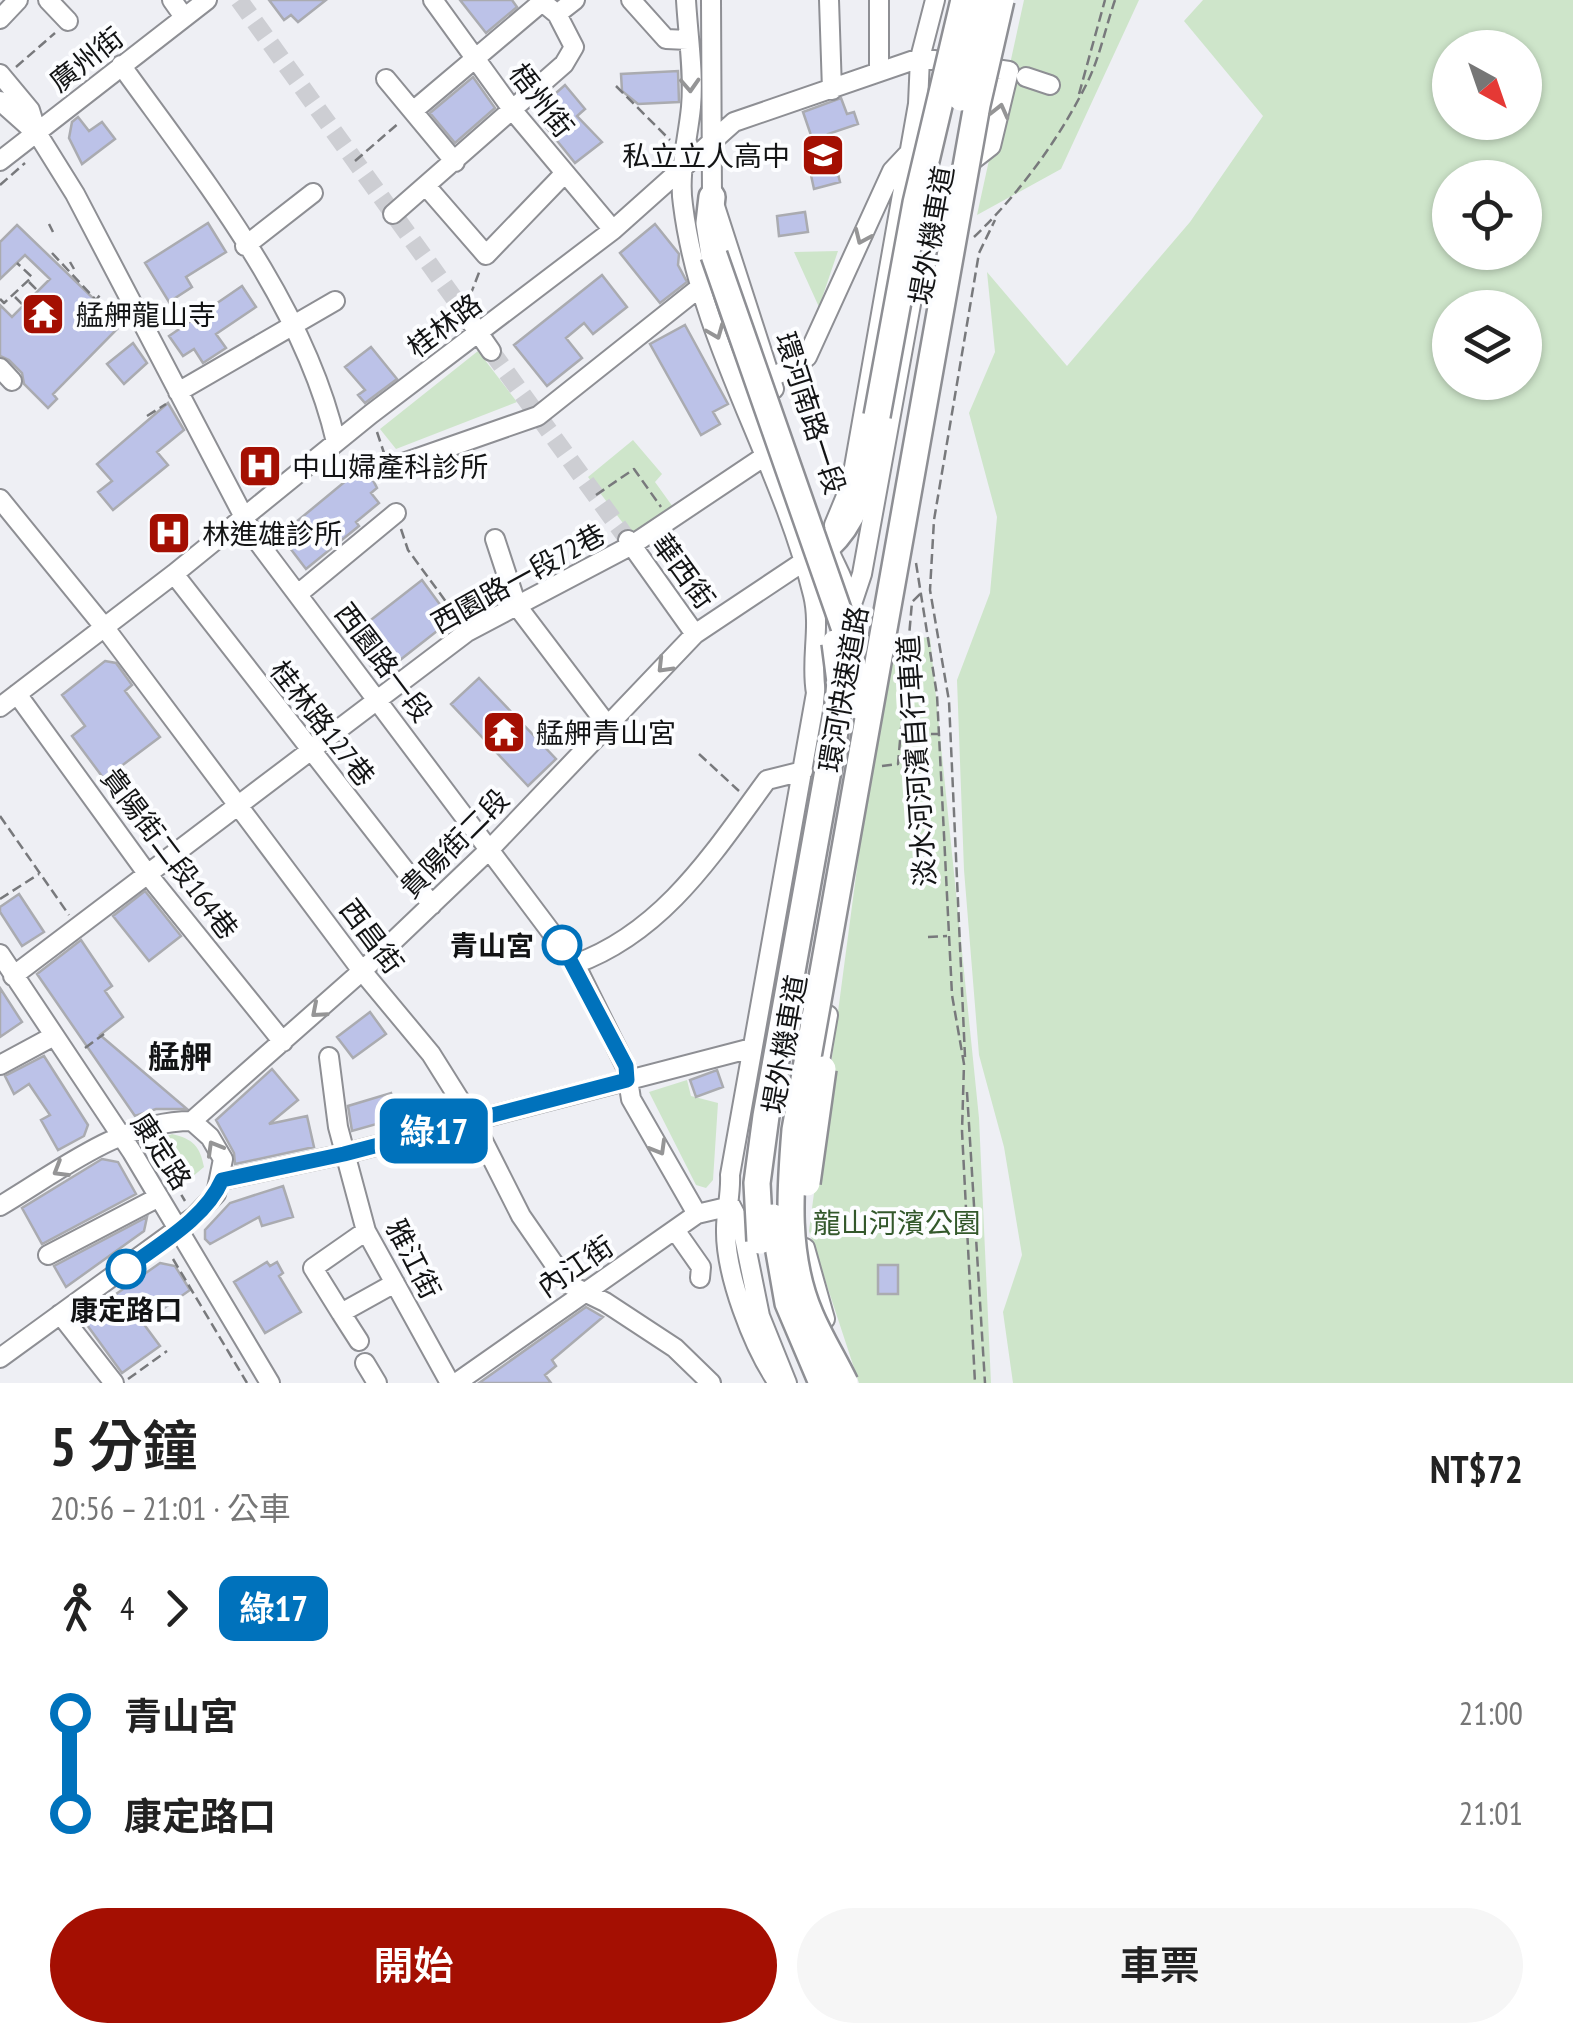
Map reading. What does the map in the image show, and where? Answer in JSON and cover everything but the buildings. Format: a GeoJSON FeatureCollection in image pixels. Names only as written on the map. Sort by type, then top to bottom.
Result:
{"type":"FeatureCollection","features":[{"type":"Feature","properties":{"kind":"highway"},"geometry":{"type":"LineString","coordinates":[[827,546],[848,527],[866,478],[916,203],[964,0]]}},
{"type":"Feature","properties":{"kind":"highway","name":"環河快速道路"},"geometry":{"type":"LineString","coordinates":[[812,1382],[777,1255],[772,1211],[778,1129],[985,0]]}},
{"type":"Feature","properties":{"kind":"highway","name":"環河快速道路"},"geometry":{"type":"LineString","coordinates":[[844,1383],[809,1313],[795,1260],[789,1206],[796,1130],[977,104],[1001,0]]}},
{"type":"Feature","properties":{"kind":"highway"},"geometry":{"type":"LineString","coordinates":[[712,197],[709,224],[714,255],[840,600],[859,681],[870,771],[868,813],[805,1205],[808,1243],[830,1350]]}},
{"type":"Feature","properties":{"kind":"highway"},"geometry":{"type":"LineString","coordinates":[[812,1382],[773,1306],[760,1245],[757,1183],[836,726],[840,600]]}},
{"type":"Feature","properties":{"kind":"street"},"geometry":{"type":"LineString","coordinates":[[0,19],[18,0]]}},
{"type":"Feature","properties":{"kind":"street"},"geometry":{"type":"LineString","coordinates":[[48,0],[68,21]]}},
{"type":"Feature","properties":{"kind":"street"},"geometry":{"type":"LineString","coordinates":[[172,0],[184,17]]}},
{"type":"Feature","properties":{"kind":"street","name":"廣州街"},"geometry":{"type":"LineString","coordinates":[[0,161],[41,140],[121,65],[207,0]]}},
{"type":"Feature","properties":{"kind":"street","name":"梧州街"},"geometry":{"type":"LineString","coordinates":[[432,0],[514,112],[613,230]]}},
{"type":"Feature","properties":{"kind":"street"},"geometry":{"type":"LineString","coordinates":[[413,111],[474,57],[546,5],[576,0]]}},
{"type":"Feature","properties":{"kind":"street"},"geometry":{"type":"LineString","coordinates":[[632,0],[666,39],[688,40]]}},
{"type":"Feature","properties":{"kind":"street","name":"環河南路一段"},"geometry":{"type":"LineString","coordinates":[[686,0],[691,104],[682,203],[698,288],[766,456],[803,560],[818,622],[812,670],[816,693],[730,1176],[731,1206],[726,1229],[737,1286],[753,1337],[778,1383]]}},
{"type":"Feature","properties":{"kind":"street","name":"環河南路一段"},"geometry":{"type":"LineString","coordinates":[[712,0],[712,197],[827,546],[844,579],[829,675],[816,693]]}},
{"type":"Feature","properties":{"kind":"street"},"geometry":{"type":"LineString","coordinates":[[829,0],[832,90]]}},
{"type":"Feature","properties":{"kind":"street"},"geometry":{"type":"LineString","coordinates":[[879,0],[879,72]]}},
{"type":"Feature","properties":{"kind":"street"},"geometry":{"type":"LineString","coordinates":[[827,546],[852,484],[909,152],[920,58],[934,0]]}},
{"type":"Feature","properties":{"kind":"street"},"geometry":{"type":"LineString","coordinates":[[840,600],[866,554],[953,60],[948,16],[954,0]]}},
{"type":"Feature","properties":{"kind":"street"},"geometry":{"type":"LineString","coordinates":[[953,60],[980,22],[985,0]]}},
{"type":"Feature","properties":{"kind":"street","name":"堤外機車道"},"geometry":{"type":"LineString","coordinates":[[844,1383],[809,1306],[797,1260],[791,1206],[798,1130],[990,67],[1011,0]]}},
{"type":"Feature","properties":{"kind":"street"},"geometry":{"type":"LineString","coordinates":[[393,214],[514,112],[564,64],[574,47],[546,5]]}},
{"type":"Feature","properties":{"kind":"street","name":"桂林路"},"geometry":{"type":"LineString","coordinates":[[0,707],[174,574],[371,414],[613,230],[684,162],[734,122],[920,58],[990,67]]}},
{"type":"Feature","properties":{"kind":"street"},"geometry":{"type":"LineString","coordinates":[[121,65],[220,206],[293,323],[326,396],[336,442]]}},
{"type":"Feature","properties":{"kind":"street","name":"西園路一段"},"geometry":{"type":"LineString","coordinates":[[2,76],[30,110],[41,140],[74,194],[255,538],[575,964],[626,1066],[631,1099],[697,1214]]}},
{"type":"Feature","properties":{"kind":"street"},"geometry":{"type":"LineString","coordinates":[[1026,77],[1050,85]]}},
{"type":"Feature","properties":{"kind":"street"},"geometry":{"type":"LineString","coordinates":[[386,79],[455,162]]}},
{"type":"Feature","properties":{"kind":"street","name":"西園路一段"},"geometry":{"type":"LineString","coordinates":[[0,101],[41,140]]}},
{"type":"Feature","properties":{"kind":"street"},"geometry":{"type":"LineString","coordinates":[[770,379],[807,357],[892,172],[909,152]]}},
{"type":"Feature","properties":{"kind":"street"},"geometry":{"type":"LineString","coordinates":[[426,186],[486,255],[565,173]]}},
{"type":"Feature","properties":{"kind":"street"},"geometry":{"type":"LineString","coordinates":[[244,246],[313,193]]}},
{"type":"Feature","properties":{"kind":"street"},"geometry":{"type":"LineString","coordinates":[[389,468],[538,416],[698,288]]}},
{"type":"Feature","properties":{"kind":"street"},"geometry":{"type":"LineString","coordinates":[[179,394],[335,300]]}},
{"type":"Feature","properties":{"kind":"street"},"geometry":{"type":"LineString","coordinates":[[464,312],[492,351]]}},
{"type":"Feature","properties":{"kind":"street","name":"西園路一段72巷"},"geometry":{"type":"LineString","coordinates":[[13,976],[467,632],[671,521],[766,456]]}},
{"type":"Feature","properties":{"kind":"street","name":"西昌街"},"geometry":{"type":"LineString","coordinates":[[0,499],[105,628],[362,972],[432,1054],[473,1121],[529,1229],[568,1284],[675,1348],[711,1383]]}},
{"type":"Feature","properties":{"kind":"street"},"geometry":{"type":"LineString","coordinates":[[298,594],[396,513]]}},
{"type":"Feature","properties":{"kind":"street"},"geometry":{"type":"LineString","coordinates":[[494,538],[517,606],[608,726]]}},
{"type":"Feature","properties":{"kind":"street","name":"華西街"},"geometry":{"type":"LineString","coordinates":[[630,543],[696,634]]}},
{"type":"Feature","properties":{"kind":"street","name":"貴陽街二段"},"geometry":{"type":"LineString","coordinates":[[192,1121],[362,972],[491,848],[696,634],[827,546]]}},
{"type":"Feature","properties":{"kind":"street","name":"桂林路127巷"},"geometry":{"type":"LineString","coordinates":[[174,574],[432,905]]}},
{"type":"Feature","properties":{"kind":"street","name":"貴陽街二段164巷"},"geometry":{"type":"LineString","coordinates":[[17,694],[149,876],[282,1042]]}},
{"type":"Feature","properties":{"kind":"street","name":"堤外機車道"},"geometry":{"type":"LineString","coordinates":[[854,1383],[820,1305],[806,1259],[802,1207],[808,1131],[873,756],[876,710]]}},
{"type":"Feature","properties":{"kind":"street"},"geometry":{"type":"LineString","coordinates":[[575,964],[634,935],[714,856],[767,780],[803,772]]}},
{"type":"Feature","properties":{"kind":"street","name":"康定路"},"geometry":{"type":"LineString","coordinates":[[0,954],[160,1197],[270,1383]]}},
{"type":"Feature","properties":{"kind":"street"},"geometry":{"type":"LineString","coordinates":[[0,1065],[52,1037]]}},
{"type":"Feature","properties":{"kind":"street"},"geometry":{"type":"LineString","coordinates":[[222,1180],[344,1154],[752,1048]]}},
{"type":"Feature","properties":{"kind":"street","name":"雅江街"},"geometry":{"type":"LineString","coordinates":[[329,1057],[344,1154],[366,1230],[453,1383]]}},
{"type":"Feature","properties":{"kind":"street"},"geometry":{"type":"LineString","coordinates":[[0,1206],[120,1134],[164,1121],[192,1121],[210,1137],[222,1159],[222,1180],[216,1194],[193,1210],[178,1230],[0,1358]]}},
{"type":"Feature","properties":{"kind":"street"},"geometry":{"type":"LineString","coordinates":[[48,1256],[160,1197]]}},
{"type":"Feature","properties":{"kind":"street","name":"環河南路一段"},"geometry":{"type":"LineString","coordinates":[[731,1206],[742,1228],[760,1316],[786,1383]]}},
{"type":"Feature","properties":{"kind":"street","name":"內江街"},"geometry":{"type":"LineString","coordinates":[[453,1383],[697,1214],[731,1206]]}},
{"type":"Feature","properties":{"kind":"street"},"geometry":{"type":"LineString","coordinates":[[359,1341],[312,1268],[366,1230]]}},
{"type":"Feature","properties":{"kind":"street"},"geometry":{"type":"LineString","coordinates":[[674,1230],[702,1267],[700,1278]]}},
{"type":"Feature","properties":{"kind":"street"},"geometry":{"type":"LineString","coordinates":[[341,1313],[395,1283]]}},
{"type":"Feature","properties":{"kind":"street"},"geometry":{"type":"LineString","coordinates":[[60,1314],[114,1383]]}},
{"type":"Feature","properties":{"kind":"street"},"geometry":{"type":"LineString","coordinates":[[778,1356],[800,1360],[812,1382]]}},
{"type":"Feature","properties":{"kind":"street"},"geometry":{"type":"LineString","coordinates":[[365,1363],[378,1383]]}},
{"type":"Feature","properties":{"kind":"path"},"geometry":{"type":"LineString","coordinates":[[1079,95],[1078,83],[1105,0]]}},
{"type":"Feature","properties":{"kind":"path"},"geometry":{"type":"LineString","coordinates":[[970,240],[998,214],[1052,142],[1079,95],[1115,0]]}},
{"type":"Feature","properties":{"kind":"path"},"geometry":{"type":"LineString","coordinates":[[2,76],[68,21]]}},
{"type":"Feature","properties":{"kind":"path"},"geometry":{"type":"LineString","coordinates":[[616,86],[684,162]]}},
{"type":"Feature","properties":{"kind":"path"},"geometry":{"type":"LineString","coordinates":[[355,161],[413,111]]}},
{"type":"Feature","properties":{"kind":"path"},"geometry":{"type":"LineString","coordinates":[[0,185],[41,140]]}},
{"type":"Feature","properties":{"kind":"path"},"geometry":{"type":"LineString","coordinates":[[964,1064],[949,701],[930,590],[934,520],[979,253],[998,214]]}},
{"type":"Feature","properties":{"kind":"path"},"geometry":{"type":"LineString","coordinates":[[49,224],[53,232]]}},
{"type":"Feature","properties":{"kind":"path"},"geometry":{"type":"LineString","coordinates":[[52,253],[96,300],[100,295]]}},
{"type":"Feature","properties":{"kind":"path"},"geometry":{"type":"LineString","coordinates":[[464,312],[486,255]]}},
{"type":"Feature","properties":{"kind":"path"},"geometry":{"type":"LineString","coordinates":[[0,299],[4,304],[32,277],[17,262]]}},
{"type":"Feature","properties":{"kind":"path"},"geometry":{"type":"LineString","coordinates":[[70,262],[74,269]]}},
{"type":"Feature","properties":{"kind":"path"},"geometry":{"type":"LineString","coordinates":[[28,281],[38,292]]}},
{"type":"Feature","properties":{"kind":"path"},"geometry":{"type":"LineString","coordinates":[[14,296],[24,306]]}},
{"type":"Feature","properties":{"kind":"path"},"geometry":{"type":"LineString","coordinates":[[147,416],[179,394]]}},
{"type":"Feature","properties":{"kind":"path"},"geometry":{"type":"LineString","coordinates":[[371,414],[389,468]]}},
{"type":"Feature","properties":{"kind":"path"},"geometry":{"type":"LineString","coordinates":[[596,495],[634,469],[671,521]]}},
{"type":"Feature","properties":{"kind":"path"},"geometry":{"type":"LineString","coordinates":[[396,513],[408,550],[467,632]]}},
{"type":"Feature","properties":{"kind":"path","name":"淡水河河濱自行車道"},"geometry":{"type":"LineString","coordinates":[[916,560],[940,734],[952,994],[966,1086],[962,1151],[974,1383]]}},
{"type":"Feature","properties":{"kind":"path"},"geometry":{"type":"LineString","coordinates":[[882,766],[898,764],[912,602],[921,593]]}},
{"type":"Feature","properties":{"kind":"path"},"geometry":{"type":"LineString","coordinates":[[901,734],[940,734]]}},
{"type":"Feature","properties":{"kind":"path"},"geometry":{"type":"LineString","coordinates":[[699,754],[751,802]]}},
{"type":"Feature","properties":{"kind":"path"},"geometry":{"type":"LineString","coordinates":[[0,816],[79,928]]}},
{"type":"Feature","properties":{"kind":"path"},"geometry":{"type":"LineString","coordinates":[[0,899],[40,874]]}},
{"type":"Feature","properties":{"kind":"path"},"geometry":{"type":"LineString","coordinates":[[928,937],[949,936]]}},
{"type":"Feature","properties":{"kind":"path"},"geometry":{"type":"LineString","coordinates":[[84,1048],[104,1034]]}},
{"type":"Feature","properties":{"kind":"path"},"geometry":{"type":"LineString","coordinates":[[966,1086],[986,1383]]}},
{"type":"Feature","properties":{"kind":"path"},"geometry":{"type":"LineString","coordinates":[[151,1135],[193,1210]]}},
{"type":"Feature","properties":{"kind":"path"},"geometry":{"type":"LineString","coordinates":[[174,1259],[246,1383]]}},
{"type":"Feature","properties":{"kind":"path"},"geometry":{"type":"LineString","coordinates":[[123,1383],[167,1351]]}},
{"type":"Feature","properties":{"kind":"green space"},"geometry":{"type":"Polygon","coordinates":[[[1024,0],[1139,0],[1061,169],[977,215],[1024,0]]]}},
{"type":"Feature","properties":{"kind":"green space"},"geometry":{"type":"Polygon","coordinates":[[[1203,0],[1573,0],[1573,1383],[1013,1383],[1003,1312],[1022,1255],[1004,1147],[979,1055],[964,870],[957,680],[990,593],[997,517],[969,413],[995,352],[987,272],[1067,366],[1190,222],[1263,116],[1184,21],[1203,0]]]}},
{"type":"Feature","properties":{"kind":"green space"},"geometry":{"type":"Polygon","coordinates":[[[838,251],[819,307],[794,252],[838,251]]]}},
{"type":"Feature","properties":{"kind":"green space"},"geometry":{"type":"Polygon","coordinates":[[[478,351],[517,402],[396,449],[380,429],[478,351]]]}},
{"type":"Feature","properties":{"kind":"green space"},"geometry":{"type":"Polygon","coordinates":[[[633,440],[662,474],[655,482],[673,507],[635,539],[588,477],[633,440]]]}},
{"type":"Feature","properties":{"kind":"green space","name":"龍山河濱公園"},"geometry":{"type":"Polygon","coordinates":[[[888,634],[930,638],[979,1118],[991,1383],[859,1383],[809,1231],[888,634]]]}},
{"type":"Feature","properties":{"kind":"green space"},"geometry":{"type":"Polygon","coordinates":[[[687,1080],[691,1096],[718,1103],[713,1180],[706,1188],[696,1185],[649,1092],[687,1080]]]}},
{"type":"Feature","properties":{"kind":"green space"},"geometry":{"type":"Polygon","coordinates":[[[172,1134],[194,1144],[204,1167],[180,1187],[153,1142],[172,1134]]]}},
{"type":"Feature","properties":{"kind":"tunnel"},"geometry":{"type":"LineString","coordinates":[[239,0],[464,312]]}},
{"type":"Feature","properties":{"kind":"tunnel"},"geometry":{"type":"LineString","coordinates":[[491,351],[628,540]]}},
{"type":"Feature","properties":{"kind":"bus line","name":"綠17"},"geometry":{"type":"LineString","coordinates":[[126,1269],[194,1217],[216,1194],[222,1180],[344,1154],[627,1080],[626,1066],[562,945]]}},
{"type":"Feature","properties":{"kind":"place","name":"私立立人高中"},"geometry":{"type":"Point","coordinates":[823,155]}},
{"type":"Feature","properties":{"kind":"place","name":"艋舺龍山寺"},"geometry":{"type":"Point","coordinates":[43,314]}},
{"type":"Feature","properties":{"kind":"place","name":"中山婦產科診所"},"geometry":{"type":"Point","coordinates":[260,466]}},
{"type":"Feature","properties":{"kind":"place","name":"林進雄診所"},"geometry":{"type":"Point","coordinates":[169,533]}},
{"type":"Feature","properties":{"kind":"place","name":"艋舺青山宮"},"geometry":{"type":"Point","coordinates":[504,732]}},
{"type":"Feature","properties":{"kind":"place","name":"青山宮"},"geometry":{"type":"Point","coordinates":[562,945]}},
{"type":"Feature","properties":{"kind":"place","name":"康定路口"},"geometry":{"type":"Point","coordinates":[126,1269]}},
{"type":"Feature","properties":{"kind":"district","name":"艋舺"},"geometry":{"type":"Point","coordinates":[180,1056]}}]}
